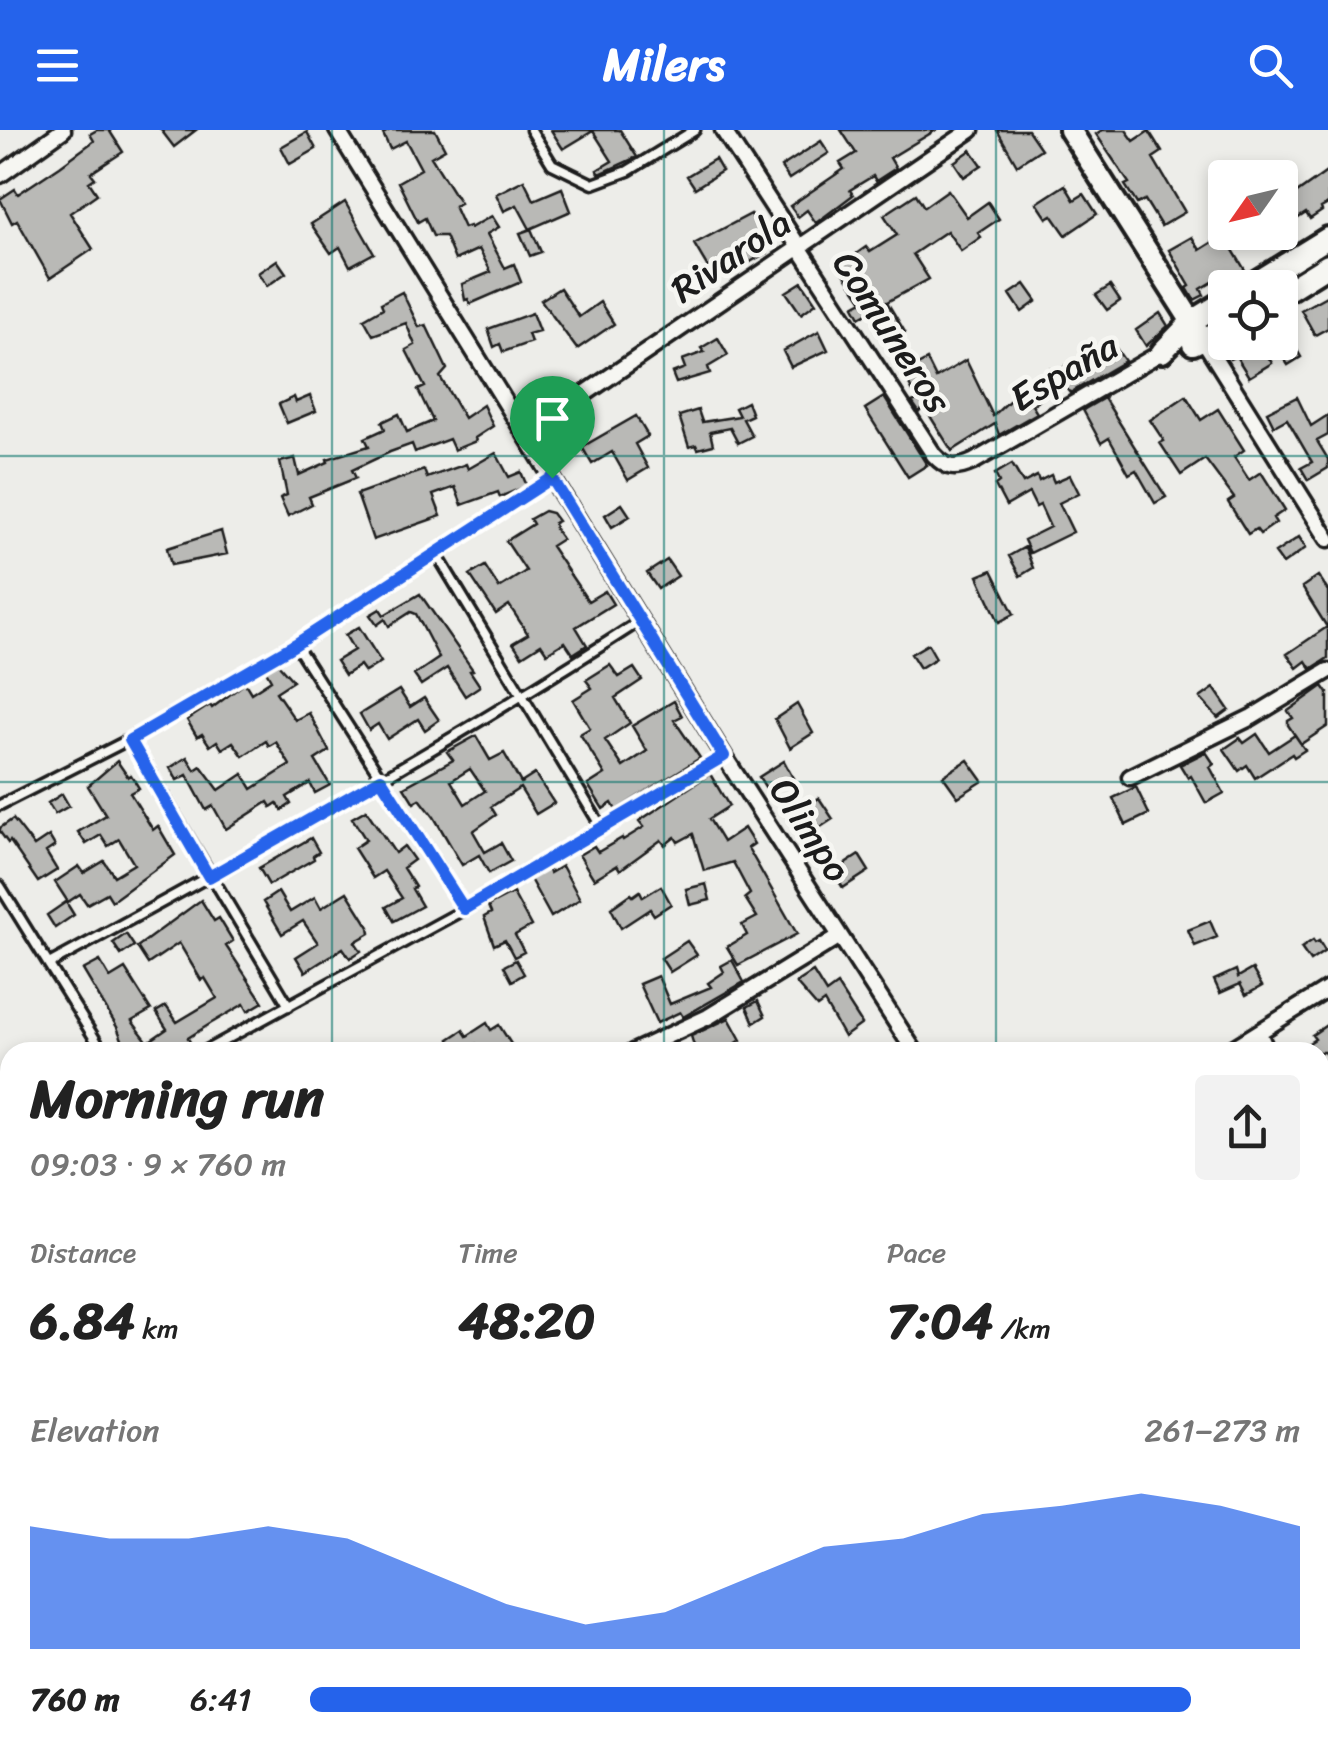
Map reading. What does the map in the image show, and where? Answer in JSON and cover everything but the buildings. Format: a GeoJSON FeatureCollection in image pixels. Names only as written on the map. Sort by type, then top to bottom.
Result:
{"type":"FeatureCollection","features":[{"type":"Feature","properties":{"kind":"street"},"geometry":{"type":"LineString","coordinates":[[0,175],[63,130]]}},
{"type":"Feature","properties":{"kind":"street","name":"Olimpo"},"geometry":{"type":"LineString","coordinates":[[336,130],[724,756],[909,1042]]}},
{"type":"Feature","properties":{"kind":"street","name":"Comuneros"},"geometry":{"type":"LineString","coordinates":[[724,130],[944,466]]}},
{"type":"Feature","properties":{"kind":"street","name":"Rivarola"},"geometry":{"type":"LineString","coordinates":[[526,434],[970,130]]}},
{"type":"Feature","properties":{"kind":"street"},"geometry":{"type":"LineString","coordinates":[[1070,130],[1328,539]]}},
{"type":"Feature","properties":{"kind":"street"},"geometry":{"type":"LineString","coordinates":[[1276,270],[1328,238]]}},
{"type":"Feature","properties":{"kind":"street"},"geometry":{"type":"LineString","coordinates":[[1298,284],[1328,265]]}},
{"type":"Feature","properties":{"kind":"street"},"geometry":{"type":"LineString","coordinates":[[1162,352],[1191,322],[1208,312]]}},
{"type":"Feature","properties":{"kind":"street"},"geometry":{"type":"LineString","coordinates":[[1162,352],[1208,339]]}},
{"type":"Feature","properties":{"kind":"street","name":"España"},"geometry":{"type":"LineString","coordinates":[[944,466],[958,469],[973,462],[1162,352]]}},
{"type":"Feature","properties":{"kind":"street"},"geometry":{"type":"LineString","coordinates":[[1130,777],[1252,717],[1328,671]]}},
{"type":"Feature","properties":{"kind":"street"},"geometry":{"type":"LineString","coordinates":[[654,1042],[708,1016],[840,936]]}},
{"type":"Feature","properties":{"kind":"street"},"geometry":{"type":"LineString","coordinates":[[1243,1042],[1328,989]]}},
{"type":"Feature","properties":{"kind":"street"},"geometry":{"type":"LineString","coordinates":[[1259,1033],[1262,1042]]}},
{"type":"Feature","properties":{"kind":"lane"},"geometry":{"type":"LineString","coordinates":[[531,130],[552,164],[593,184],[628,171],[695,130]]}},
{"type":"Feature","properties":{"kind":"lane"},"geometry":{"type":"LineString","coordinates":[[0,805],[130,740],[296,644],[552,478]]}},
{"type":"Feature","properties":{"kind":"lane"},"geometry":{"type":"LineString","coordinates":[[436,553],[602,828]]}},
{"type":"Feature","properties":{"kind":"lane"},"geometry":{"type":"LineString","coordinates":[[49,964],[522,698],[640,621]]}},
{"type":"Feature","properties":{"kind":"lane"},"geometry":{"type":"LineString","coordinates":[[296,644],[464,909]]}},
{"type":"Feature","properties":{"kind":"lane"},"geometry":{"type":"LineString","coordinates":[[130,740],[288,1006]]}},
{"type":"Feature","properties":{"kind":"lane"},"geometry":{"type":"LineString","coordinates":[[221,1042],[464,909],[724,756]]}},
{"type":"Feature","properties":{"kind":"lane"},"geometry":{"type":"LineString","coordinates":[[0,886],[98,1042]]}},
{"type":"Feature","properties":{"kind":"route"},"geometry":{"type":"LineString","coordinates":[[552,478],[724,756],[464,909],[381,779],[209,877],[130,740],[296,644],[552,478]]}}]}
